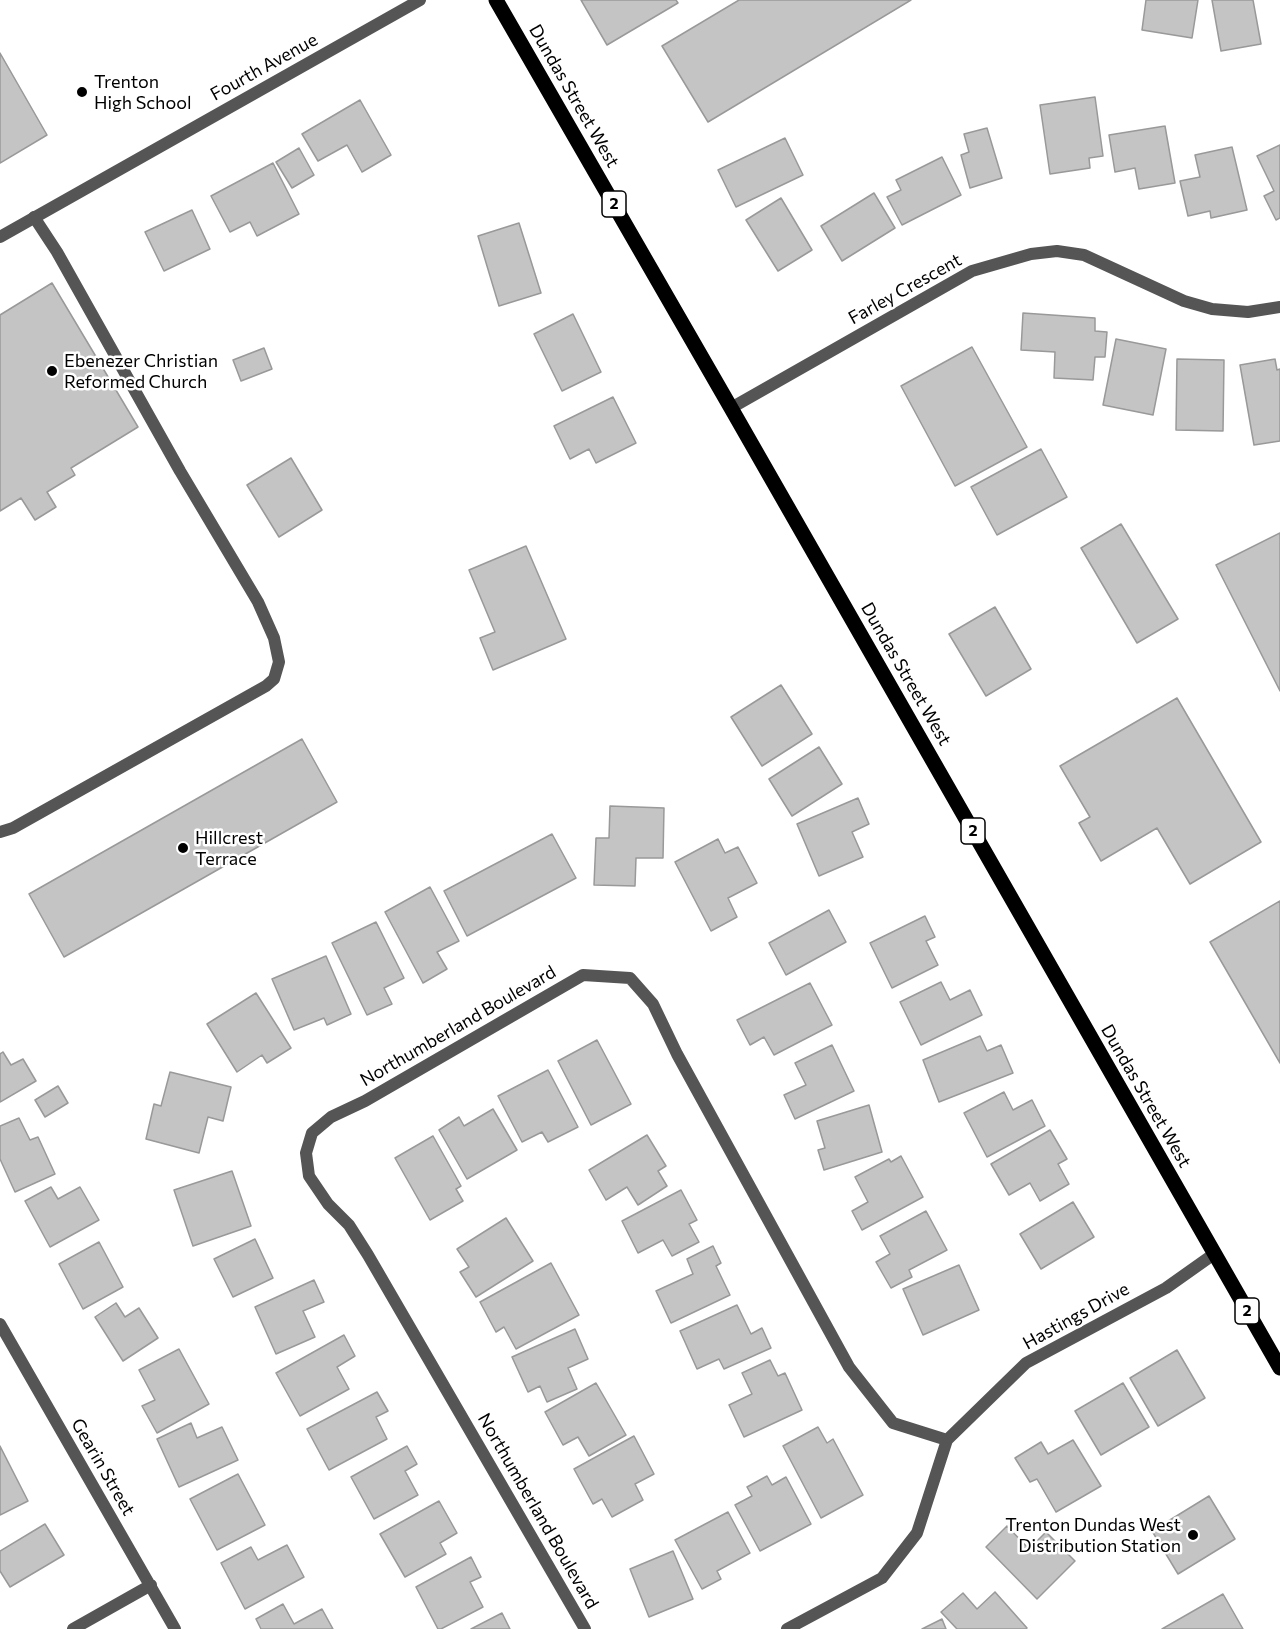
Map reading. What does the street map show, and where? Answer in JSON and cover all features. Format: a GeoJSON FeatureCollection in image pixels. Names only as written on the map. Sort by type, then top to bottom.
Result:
{"type":"FeatureCollection","features":[{"type":"Feature","properties":{"kind":"main road","name":"Dundas Street West"},"geometry":{"type":"LineString","coordinates":[[496,0],[732,408],[1280,1368]]}},
{"type":"Feature","properties":{"kind":"street","name":"Fourth Avenue"},"geometry":{"type":"LineString","coordinates":[[0,237],[420,0]]}},
{"type":"Feature","properties":{"kind":"street"},"geometry":{"type":"LineString","coordinates":[[0,831],[13,828],[266,686],[274,679],[279,662],[274,638],[258,602],[180,471],[63,263],[34,217]]}},
{"type":"Feature","properties":{"kind":"street","name":"Farley Crescent"},"geometry":{"type":"LineString","coordinates":[[732,408],[972,271],[1031,254],[1057,251],[1084,255],[1184,301],[1212,309],[1248,312],[1280,307]]}},
{"type":"Feature","properties":{"kind":"street","name":"Northumberland Boulevard"},"geometry":{"type":"LineString","coordinates":[[585,1629],[368,1255],[349,1225],[328,1204],[309,1176],[306,1153],[312,1133],[331,1117],[365,1101],[583,975],[630,978],[653,1004],[677,1054],[849,1367],[893,1423],[946,1440]]}},
{"type":"Feature","properties":{"kind":"street","name":"Hastings Drive"},"geometry":{"type":"LineString","coordinates":[[787,1629],[882,1578],[917,1533],[946,1440],[1026,1363],[1166,1288],[1214,1254]]}},
{"type":"Feature","properties":{"kind":"street","name":"Gearin Street"},"geometry":{"type":"LineString","coordinates":[[0,1324],[175,1629]]}},
{"type":"Feature","properties":{"kind":"street"},"geometry":{"type":"LineString","coordinates":[[73,1629],[151,1585]]}},
{"type":"Feature","properties":{"kind":"building"},"geometry":{"type":"Polygon","coordinates":[[[581,0],[676,0],[678,3],[607,45],[581,0]]]}},
{"type":"Feature","properties":{"kind":"building"},"geometry":{"type":"Polygon","coordinates":[[[739,0],[911,0],[708,122],[662,46],[739,0]]]}},
{"type":"Feature","properties":{"kind":"building"},"geometry":{"type":"Polygon","coordinates":[[[1146,0],[1198,0],[1192,38],[1142,30],[1146,0]]]}},
{"type":"Feature","properties":{"kind":"building"},"geometry":{"type":"Polygon","coordinates":[[[1212,0],[1253,0],[1261,44],[1221,51],[1212,0]]]}},
{"type":"Feature","properties":{"kind":"building"},"geometry":{"type":"Polygon","coordinates":[[[0,53],[47,135],[0,163],[0,53]]]}},
{"type":"Feature","properties":{"kind":"building"},"geometry":{"type":"Polygon","coordinates":[[[1095,97],[1103,156],[1089,158],[1090,168],[1050,174],[1040,105],[1095,97]]]}},
{"type":"Feature","properties":{"kind":"building"},"geometry":{"type":"Polygon","coordinates":[[[360,100],[391,155],[362,172],[347,145],[318,161],[302,134],[360,100]]]}},
{"type":"Feature","properties":{"kind":"building"},"geometry":{"type":"Polygon","coordinates":[[[1165,126],[1175,183],[1139,189],[1135,168],[1115,172],[1109,135],[1165,126]]]}},
{"type":"Feature","properties":{"kind":"building"},"geometry":{"type":"Polygon","coordinates":[[[987,128],[1002,178],[970,188],[961,155],[969,152],[964,134],[987,128]]]}},
{"type":"Feature","properties":{"kind":"building"},"geometry":{"type":"Polygon","coordinates":[[[785,138],[803,175],[736,207],[718,170],[785,138]]]}},
{"type":"Feature","properties":{"kind":"building"},"geometry":{"type":"Polygon","coordinates":[[[1280,145],[1280,218],[1276,220],[1264,196],[1274,191],[1257,156],[1280,145]]]}},
{"type":"Feature","properties":{"kind":"building"},"geometry":{"type":"Polygon","coordinates":[[[1232,147],[1247,210],[1211,218],[1210,211],[1188,216],[1180,181],[1200,177],[1195,155],[1232,147]]]}},
{"type":"Feature","properties":{"kind":"building"},"geometry":{"type":"Polygon","coordinates":[[[299,148],[314,175],[292,188],[276,162],[299,148]]]}},
{"type":"Feature","properties":{"kind":"building"},"geometry":{"type":"Polygon","coordinates":[[[942,157],[961,195],[902,225],[887,197],[901,190],[896,180],[942,157]]]}},
{"type":"Feature","properties":{"kind":"building"},"geometry":{"type":"Polygon","coordinates":[[[273,163],[299,214],[257,236],[250,222],[230,232],[211,196],[273,163]]]}},
{"type":"Feature","properties":{"kind":"building"},"geometry":{"type":"Polygon","coordinates":[[[874,193],[895,228],[842,261],[821,226],[874,193]]]}},
{"type":"Feature","properties":{"kind":"building"},"geometry":{"type":"Polygon","coordinates":[[[781,198],[812,250],[778,271],[746,220],[781,198]]]}},
{"type":"Feature","properties":{"kind":"building"},"geometry":{"type":"Polygon","coordinates":[[[192,210],[210,249],[164,271],[145,232],[192,210]]]}},
{"type":"Feature","properties":{"kind":"building"},"geometry":{"type":"Polygon","coordinates":[[[519,223],[541,293],[499,306],[478,236],[519,223]]]}},
{"type":"Feature","properties":{"kind":"building","name":"Ebenezer Christian Reformed Church"},"geometry":{"type":"Polygon","coordinates":[[[52,283],[138,427],[71,468],[75,475],[47,492],[56,507],[35,520],[21,498],[0,511],[0,315],[52,283]]]}},
{"type":"Feature","properties":{"kind":"building"},"geometry":{"type":"Polygon","coordinates":[[[1023,313],[1095,318],[1095,331],[1107,332],[1105,357],[1095,357],[1093,380],[1054,378],[1055,352],[1021,350],[1023,313]]]}},
{"type":"Feature","properties":{"kind":"building"},"geometry":{"type":"Polygon","coordinates":[[[573,314],[601,372],[562,391],[534,334],[573,314]]]}},
{"type":"Feature","properties":{"kind":"building"},"geometry":{"type":"Polygon","coordinates":[[[1116,339],[1166,349],[1153,415],[1103,405],[1116,339]]]}},
{"type":"Feature","properties":{"kind":"building"},"geometry":{"type":"Polygon","coordinates":[[[972,347],[1027,447],[955,486],[901,386],[972,347]]]}},
{"type":"Feature","properties":{"kind":"building"},"geometry":{"type":"Polygon","coordinates":[[[264,348],[272,369],[241,381],[233,360],[264,348]]]}},
{"type":"Feature","properties":{"kind":"building"},"geometry":{"type":"Polygon","coordinates":[[[1177,359],[1224,360],[1223,431],[1176,430],[1177,359]]]}},
{"type":"Feature","properties":{"kind":"building"},"geometry":{"type":"Polygon","coordinates":[[[1275,359],[1277,370],[1280,369],[1280,441],[1254,445],[1240,365],[1275,359]]]}},
{"type":"Feature","properties":{"kind":"building"},"geometry":{"type":"Polygon","coordinates":[[[613,397],[636,443],[596,463],[589,449],[570,459],[554,426],[613,397]]]}},
{"type":"Feature","properties":{"kind":"building"},"geometry":{"type":"Polygon","coordinates":[[[1041,449],[1067,497],[997,535],[971,487],[1041,449]]]}},
{"type":"Feature","properties":{"kind":"building"},"geometry":{"type":"Polygon","coordinates":[[[291,458],[322,510],[279,537],[247,485],[291,458]]]}},
{"type":"Feature","properties":{"kind":"building"},"geometry":{"type":"Polygon","coordinates":[[[1121,524],[1178,619],[1137,643],[1081,548],[1121,524]]]}},
{"type":"Feature","properties":{"kind":"building"},"geometry":{"type":"Polygon","coordinates":[[[1280,533],[1280,691],[1216,565],[1280,533]]]}},
{"type":"Feature","properties":{"kind":"building"},"geometry":{"type":"Polygon","coordinates":[[[526,546],[566,639],[493,670],[480,638],[495,632],[469,570],[526,546]]]}},
{"type":"Feature","properties":{"kind":"building"},"geometry":{"type":"Polygon","coordinates":[[[995,607],[1031,669],[986,696],[949,634],[995,607]]]}},
{"type":"Feature","properties":{"kind":"building"},"geometry":{"type":"Polygon","coordinates":[[[781,685],[812,734],[762,766],[731,717],[781,685]]]}},
{"type":"Feature","properties":{"kind":"building"},"geometry":{"type":"Polygon","coordinates":[[[1177,698],[1261,842],[1190,884],[1157,828],[1101,861],[1079,823],[1090,817],[1060,766],[1177,698]]]}},
{"type":"Feature","properties":{"kind":"building","name":"Hillcrest Terrace"},"geometry":{"type":"Polygon","coordinates":[[[302,739],[337,802],[64,957],[29,894],[302,739]]]}},
{"type":"Feature","properties":{"kind":"building"},"geometry":{"type":"Polygon","coordinates":[[[819,747],[842,784],[792,816],[769,779],[819,747]]]}},
{"type":"Feature","properties":{"kind":"building"},"geometry":{"type":"Polygon","coordinates":[[[858,798],[869,824],[852,832],[863,857],[819,876],[797,824],[858,798]]]}},
{"type":"Feature","properties":{"kind":"building"},"geometry":{"type":"Polygon","coordinates":[[[610,806],[664,808],[663,858],[636,858],[635,886],[594,885],[596,838],[609,838],[610,806]]]}},
{"type":"Feature","properties":{"kind":"building"},"geometry":{"type":"Polygon","coordinates":[[[552,834],[576,878],[467,936],[444,891],[552,834]]]}},
{"type":"Feature","properties":{"kind":"building"},"geometry":{"type":"Polygon","coordinates":[[[718,839],[725,853],[738,847],[757,883],[728,898],[737,917],[711,931],[675,862],[718,839]]]}},
{"type":"Feature","properties":{"kind":"building"},"geometry":{"type":"Polygon","coordinates":[[[430,887],[459,941],[437,952],[447,969],[423,983],[385,912],[430,887]]]}},
{"type":"Feature","properties":{"kind":"building"},"geometry":{"type":"Polygon","coordinates":[[[1280,901],[1280,1063],[1210,942],[1280,901]]]}},
{"type":"Feature","properties":{"kind":"building"},"geometry":{"type":"Polygon","coordinates":[[[829,910],[846,942],[786,975],[769,943],[829,910]]]}},
{"type":"Feature","properties":{"kind":"building"},"geometry":{"type":"Polygon","coordinates":[[[925,916],[935,937],[926,941],[938,965],[892,988],[870,943],[925,916]]]}},
{"type":"Feature","properties":{"kind":"building"},"geometry":{"type":"Polygon","coordinates":[[[376,922],[404,978],[384,988],[392,1004],[367,1015],[332,943],[376,922]]]}},
{"type":"Feature","properties":{"kind":"building"},"geometry":{"type":"Polygon","coordinates":[[[326,956],[351,1014],[327,1025],[324,1018],[294,1030],[272,979],[326,956]]]}},
{"type":"Feature","properties":{"kind":"building"},"geometry":{"type":"Polygon","coordinates":[[[941,982],[950,1000],[970,990],[982,1015],[921,1045],[900,1002],[941,982]]]}},
{"type":"Feature","properties":{"kind":"building"},"geometry":{"type":"Polygon","coordinates":[[[810,983],[832,1025],[774,1055],[764,1037],[750,1045],[737,1020],[810,983]]]}},
{"type":"Feature","properties":{"kind":"building"},"geometry":{"type":"Polygon","coordinates":[[[256,993],[291,1048],[267,1063],[262,1055],[237,1072],[207,1024],[256,993]]]}},
{"type":"Feature","properties":{"kind":"building"},"geometry":{"type":"Polygon","coordinates":[[[980,1036],[987,1051],[1001,1045],[1013,1073],[939,1102],[923,1060],[980,1036]]]}},
{"type":"Feature","properties":{"kind":"building"},"geometry":{"type":"Polygon","coordinates":[[[597,1040],[631,1104],[591,1125],[558,1061],[597,1040]]]}},
{"type":"Feature","properties":{"kind":"building"},"geometry":{"type":"Polygon","coordinates":[[[832,1045],[854,1091],[795,1119],[784,1095],[806,1085],[795,1063],[832,1045]]]}},
{"type":"Feature","properties":{"kind":"building"},"geometry":{"type":"Polygon","coordinates":[[[3,1052],[11,1065],[23,1059],[36,1081],[0,1102],[0,1054],[3,1052]]]}},
{"type":"Feature","properties":{"kind":"building"},"geometry":{"type":"Polygon","coordinates":[[[548,1070],[578,1127],[548,1142],[542,1132],[522,1142],[498,1096],[548,1070]]]}},
{"type":"Feature","properties":{"kind":"building"},"geometry":{"type":"Polygon","coordinates":[[[170,1072],[231,1087],[223,1121],[208,1117],[199,1153],[146,1139],[154,1104],[161,1106],[170,1072]]]}},
{"type":"Feature","properties":{"kind":"building"},"geometry":{"type":"Polygon","coordinates":[[[58,1086],[68,1103],[45,1117],[35,1100],[58,1086]]]}},
{"type":"Feature","properties":{"kind":"building"},"geometry":{"type":"Polygon","coordinates":[[[1004,1092],[1013,1110],[1032,1100],[1045,1126],[987,1157],[964,1113],[1004,1092]]]}},
{"type":"Feature","properties":{"kind":"building"},"geometry":{"type":"Polygon","coordinates":[[[869,1105],[882,1152],[824,1170],[818,1150],[825,1148],[817,1121],[869,1105]]]}},
{"type":"Feature","properties":{"kind":"building"},"geometry":{"type":"Polygon","coordinates":[[[493,1109],[517,1150],[467,1179],[439,1130],[459,1117],[464,1126],[493,1109]]]}},
{"type":"Feature","properties":{"kind":"building"},"geometry":{"type":"Polygon","coordinates":[[[19,1118],[30,1140],[38,1137],[55,1174],[15,1192],[0,1159],[0,1126],[19,1118]]]}},
{"type":"Feature","properties":{"kind":"building"},"geometry":{"type":"Polygon","coordinates":[[[1050,1130],[1067,1159],[1058,1164],[1069,1184],[1040,1201],[1030,1183],[1009,1195],[991,1164],[1050,1130]]]}},
{"type":"Feature","properties":{"kind":"building"},"geometry":{"type":"Polygon","coordinates":[[[647,1135],[666,1166],[658,1171],[667,1186],[638,1205],[627,1187],[606,1200],[589,1170],[647,1135]]]}},
{"type":"Feature","properties":{"kind":"building"},"geometry":{"type":"Polygon","coordinates":[[[433,1136],[461,1186],[456,1189],[463,1201],[430,1220],[395,1158],[433,1136]]]}},
{"type":"Feature","properties":{"kind":"building"},"geometry":{"type":"Polygon","coordinates":[[[901,1156],[923,1197],[862,1230],[852,1211],[868,1202],[855,1177],[889,1159],[891,1162],[901,1156]]]}},
{"type":"Feature","properties":{"kind":"building"},"geometry":{"type":"Polygon","coordinates":[[[232,1171],[251,1226],[193,1246],[174,1190],[232,1171]]]}},
{"type":"Feature","properties":{"kind":"building"},"geometry":{"type":"Polygon","coordinates":[[[51,1187],[58,1199],[80,1187],[99,1220],[50,1247],[25,1201],[51,1187]]]}},
{"type":"Feature","properties":{"kind":"building"},"geometry":{"type":"Polygon","coordinates":[[[681,1190],[697,1220],[689,1224],[699,1242],[672,1256],[663,1240],[638,1253],[622,1221],[681,1190]]]}},
{"type":"Feature","properties":{"kind":"building"},"geometry":{"type":"Polygon","coordinates":[[[1073,1202],[1094,1237],[1041,1269],[1020,1234],[1073,1202]]]}},
{"type":"Feature","properties":{"kind":"building"},"geometry":{"type":"Polygon","coordinates":[[[926,1211],[947,1250],[909,1270],[912,1277],[891,1288],[876,1262],[890,1254],[880,1236],[926,1211]]]}},
{"type":"Feature","properties":{"kind":"building"},"geometry":{"type":"Polygon","coordinates":[[[506,1218],[533,1261],[476,1297],[460,1272],[469,1267],[457,1249],[506,1218]]]}},
{"type":"Feature","properties":{"kind":"building"},"geometry":{"type":"Polygon","coordinates":[[[255,1239],[273,1278],[233,1297],[214,1259],[255,1239]]]}},
{"type":"Feature","properties":{"kind":"building"},"geometry":{"type":"Polygon","coordinates":[[[99,1242],[123,1287],[83,1309],[59,1264],[99,1242]]]}},
{"type":"Feature","properties":{"kind":"building"},"geometry":{"type":"Polygon","coordinates":[[[713,1246],[721,1263],[716,1266],[730,1295],[671,1323],[656,1291],[693,1274],[687,1259],[713,1246]]]}},
{"type":"Feature","properties":{"kind":"building"},"geometry":{"type":"Polygon","coordinates":[[[551,1263],[579,1315],[516,1349],[504,1327],[496,1332],[480,1302],[551,1263]]]}},
{"type":"Feature","properties":{"kind":"building"},"geometry":{"type":"Polygon","coordinates":[[[959,1265],[979,1310],[923,1335],[903,1289],[959,1265]]]}},
{"type":"Feature","properties":{"kind":"building"},"geometry":{"type":"Polygon","coordinates":[[[314,1280],[324,1302],[303,1311],[315,1337],[276,1354],[255,1307],[314,1280]]]}},
{"type":"Feature","properties":{"kind":"building"},"geometry":{"type":"Polygon","coordinates":[[[116,1303],[125,1317],[139,1308],[158,1338],[123,1361],[95,1317],[116,1303]]]}},
{"type":"Feature","properties":{"kind":"building"},"geometry":{"type":"Polygon","coordinates":[[[737,1305],[751,1334],[762,1328],[771,1348],[724,1369],[719,1359],[697,1369],[680,1331],[737,1305]]]}},
{"type":"Feature","properties":{"kind":"building"},"geometry":{"type":"Polygon","coordinates":[[[575,1329],[588,1359],[568,1368],[577,1389],[547,1402],[540,1386],[528,1392],[512,1357],[575,1329]]]}},
{"type":"Feature","properties":{"kind":"building"},"geometry":{"type":"Polygon","coordinates":[[[344,1335],[355,1356],[337,1367],[349,1389],[300,1416],[276,1373],[344,1335]]]}},
{"type":"Feature","properties":{"kind":"building"},"geometry":{"type":"Polygon","coordinates":[[[179,1349],[209,1404],[157,1433],[142,1406],[155,1400],[139,1370],[179,1349]]]}},
{"type":"Feature","properties":{"kind":"building"},"geometry":{"type":"Polygon","coordinates":[[[1177,1350],[1205,1398],[1158,1426],[1130,1378],[1177,1350]]]}},
{"type":"Feature","properties":{"kind":"building"},"geometry":{"type":"Polygon","coordinates":[[[770,1360],[778,1376],[785,1373],[802,1410],[744,1437],[729,1405],[752,1394],[742,1373],[770,1360]]]}},
{"type":"Feature","properties":{"kind":"building"},"geometry":{"type":"Polygon","coordinates":[[[596,1383],[626,1435],[589,1456],[578,1437],[563,1445],[545,1412],[596,1383]]]}},
{"type":"Feature","properties":{"kind":"building"},"geometry":{"type":"Polygon","coordinates":[[[1123,1383],[1149,1427],[1101,1455],[1075,1411],[1123,1383]]]}},
{"type":"Feature","properties":{"kind":"building"},"geometry":{"type":"Polygon","coordinates":[[[377,1392],[388,1411],[376,1417],[387,1439],[329,1470],[307,1429],[377,1392]]]}},
{"type":"Feature","properties":{"kind":"building"},"geometry":{"type":"Polygon","coordinates":[[[191,1423],[197,1438],[222,1427],[238,1460],[179,1487],[157,1439],[191,1423]]]}},
{"type":"Feature","properties":{"kind":"building"},"geometry":{"type":"Polygon","coordinates":[[[818,1427],[827,1443],[833,1439],[863,1495],[821,1518],[783,1446],[818,1427]]]}},
{"type":"Feature","properties":{"kind":"building"},"geometry":{"type":"Polygon","coordinates":[[[634,1436],[654,1474],[635,1484],[643,1500],[612,1517],[602,1499],[593,1504],[574,1469],[634,1436]]]}},
{"type":"Feature","properties":{"kind":"building"},"geometry":{"type":"Polygon","coordinates":[[[1073,1440],[1101,1486],[1056,1512],[1037,1479],[1030,1482],[1015,1458],[1041,1442],[1048,1454],[1073,1440]]]}},
{"type":"Feature","properties":{"kind":"building"},"geometry":{"type":"Polygon","coordinates":[[[0,1446],[28,1501],[0,1515],[0,1446]]]}},
{"type":"Feature","properties":{"kind":"building"},"geometry":{"type":"Polygon","coordinates":[[[407,1446],[417,1464],[405,1471],[418,1495],[374,1519],[351,1477],[407,1446]]]}},
{"type":"Feature","properties":{"kind":"building"},"geometry":{"type":"Polygon","coordinates":[[[238,1474],[265,1525],[217,1550],[190,1499],[238,1474]]]}},
{"type":"Feature","properties":{"kind":"building"},"geometry":{"type":"Polygon","coordinates":[[[767,1476],[772,1485],[786,1477],[811,1524],[760,1551],[735,1505],[752,1496],[747,1487],[767,1476]]]}},
{"type":"Feature","properties":{"kind":"building","name":"Trenton Dundas West Distribution Station"},"geometry":{"type":"Polygon","coordinates":[[[1209,1496],[1235,1539],[1178,1574],[1152,1531],[1209,1496]]]}},
{"type":"Feature","properties":{"kind":"building"},"geometry":{"type":"Polygon","coordinates":[[[439,1501],[457,1533],[440,1543],[446,1554],[405,1577],[380,1534],[439,1501]]]}},
{"type":"Feature","properties":{"kind":"building"},"geometry":{"type":"Polygon","coordinates":[[[728,1512],[750,1553],[717,1571],[721,1579],[702,1589],[675,1540],[728,1512]]]}},
{"type":"Feature","properties":{"kind":"building"},"geometry":{"type":"Polygon","coordinates":[[[45,1524],[64,1555],[10,1587],[0,1571],[0,1551],[45,1524]]]}},
{"type":"Feature","properties":{"kind":"building"},"geometry":{"type":"Polygon","coordinates":[[[1007,1526],[1029,1549],[1046,1532],[1075,1561],[1037,1599],[986,1547],[1007,1526]]]}},
{"type":"Feature","properties":{"kind":"building"},"geometry":{"type":"Polygon","coordinates":[[[287,1545],[304,1577],[245,1609],[221,1563],[251,1547],[258,1560],[287,1545]]]}},
{"type":"Feature","properties":{"kind":"building"},"geometry":{"type":"Polygon","coordinates":[[[673,1551],[693,1599],[649,1617],[630,1569],[673,1551]]]}},
{"type":"Feature","properties":{"kind":"building"},"geometry":{"type":"Polygon","coordinates":[[[471,1557],[481,1577],[470,1582],[483,1607],[438,1629],[416,1587],[471,1557]]]}},
{"type":"Feature","properties":{"kind":"building"},"geometry":{"type":"Polygon","coordinates":[[[995,1592],[1026,1629],[957,1629],[941,1612],[963,1593],[977,1609],[995,1592]]]}},
{"type":"Feature","properties":{"kind":"building"},"geometry":{"type":"Polygon","coordinates":[[[1223,1594],[1243,1629],[1162,1629],[1223,1594]]]}},
{"type":"Feature","properties":{"kind":"building"},"geometry":{"type":"Polygon","coordinates":[[[283,1604],[294,1624],[322,1609],[333,1629],[261,1629],[256,1619],[283,1604]]]}},
{"type":"Feature","properties":{"kind":"building"},"geometry":{"type":"Polygon","coordinates":[[[502,1613],[510,1629],[471,1629],[502,1613]]]}},
{"type":"Feature","properties":{"kind":"building"},"geometry":{"type":"Polygon","coordinates":[[[942,1619],[946,1629],[922,1629],[942,1619]]]}},
{"type":"Feature","properties":{"kind":"place","name":"Trenton High School"},"geometry":{"type":"Point","coordinates":[82,92]}},
{"type":"Feature","properties":{"kind":"place","name":"Ebenezer Christian Reformed Church"},"geometry":{"type":"Point","coordinates":[52,371]}},
{"type":"Feature","properties":{"kind":"place","name":"Hillcrest Terrace"},"geometry":{"type":"Point","coordinates":[183,848]}},
{"type":"Feature","properties":{"kind":"place","name":"Trenton Dundas West Distribution Station"},"geometry":{"type":"Point","coordinates":[1193,1535]}}]}
